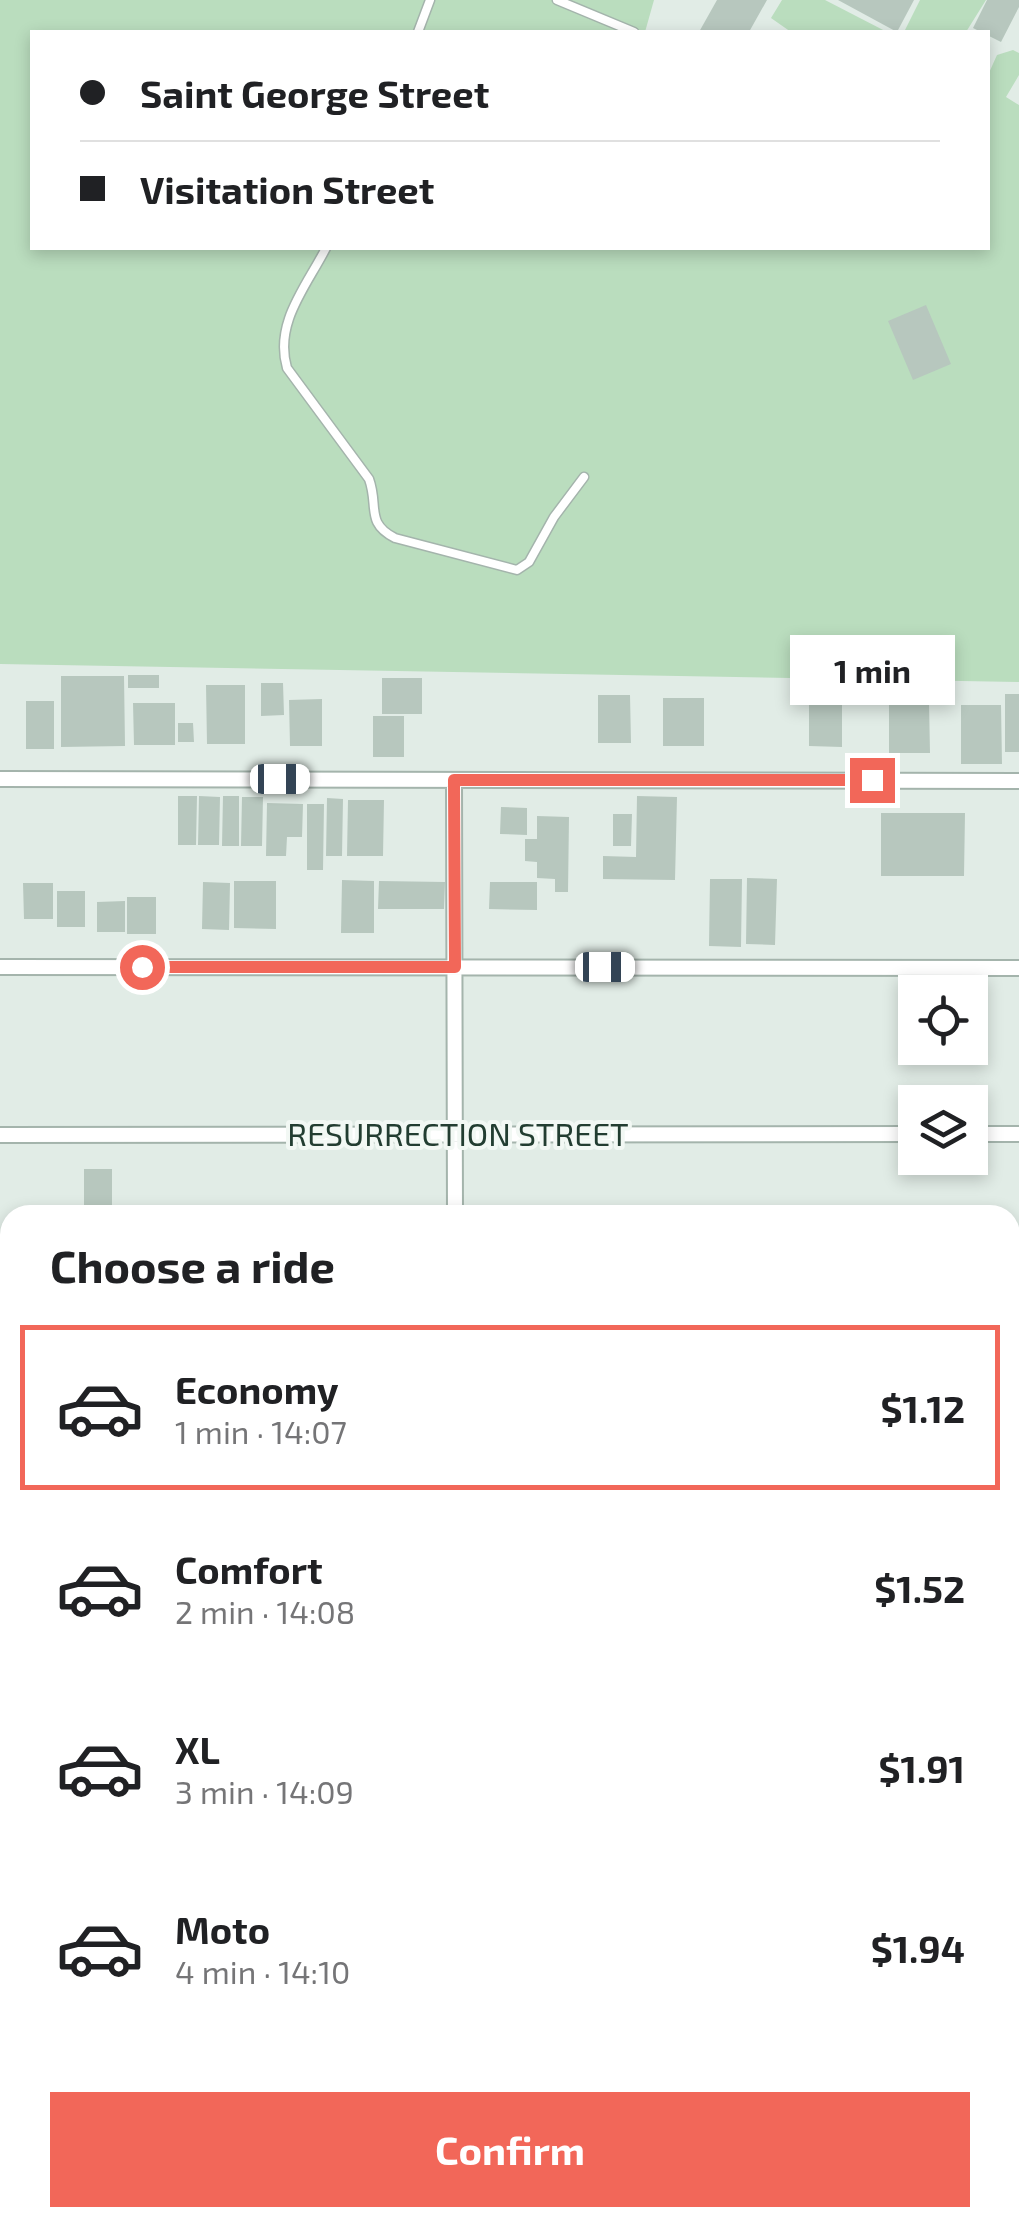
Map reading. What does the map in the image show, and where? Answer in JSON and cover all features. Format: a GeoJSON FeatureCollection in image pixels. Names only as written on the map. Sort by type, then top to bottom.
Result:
{"type":"FeatureCollection","features":[{"type":"Feature","properties":{"kind":"street"},"geometry":{"type":"LineString","coordinates":[[0,779],[1019,780]]}},
{"type":"Feature","properties":{"kind":"street"},"geometry":{"type":"LineString","coordinates":[[454,780],[455,1205]]}},
{"type":"Feature","properties":{"kind":"street"},"geometry":{"type":"LineString","coordinates":[[0,967],[1019,968]]}},
{"type":"Feature","properties":{"kind":"street","name":"RESURRECTION STREET"},"geometry":{"type":"LineString","coordinates":[[0,1135],[898,1134]]}},
{"type":"Feature","properties":{"kind":"street"},"geometry":{"type":"LineString","coordinates":[[988,1134],[1019,1134]]}},
{"type":"Feature","properties":{"kind":"lane"},"geometry":{"type":"LineString","coordinates":[[419,30],[430,0]]}},
{"type":"Feature","properties":{"kind":"lane"},"geometry":{"type":"LineString","coordinates":[[557,0],[629,30]]}},
{"type":"Feature","properties":{"kind":"lane"},"geometry":{"type":"LineString","coordinates":[[325,250],[283,330],[282,348],[287,368],[370,480],[375,494],[374,518],[381,531],[517,570],[529,562],[554,517],[584,477]]}},
{"type":"Feature","properties":{"kind":"green space"},"geometry":{"type":"Polygon","coordinates":[[[0,0],[654,0],[646,30],[30,30],[30,250],[990,250],[990,71],[997,55],[1013,50],[1019,53],[1019,75],[1006,97],[1019,105],[1019,682],[0,664],[0,0]]]}},
{"type":"Feature","properties":{"kind":"green space"},"geometry":{"type":"Polygon","coordinates":[[[782,0],[825,0],[883,30],[788,30],[771,18],[782,0]]]}},
{"type":"Feature","properties":{"kind":"green space"},"geometry":{"type":"Polygon","coordinates":[[[920,0],[986,0],[967,30],[905,30],[920,0]]]}},
{"type":"Feature","properties":{"kind":"building"},"geometry":{"type":"Polygon","coordinates":[[[717,0],[767,0],[750,30],[700,30],[717,0]]]}},
{"type":"Feature","properties":{"kind":"building"},"geometry":{"type":"Polygon","coordinates":[[[838,0],[914,0],[898,30],[838,0]]]}},
{"type":"Feature","properties":{"kind":"building"},"geometry":{"type":"Polygon","coordinates":[[[987,0],[1019,0],[1001,42],[990,36],[990,30],[973,28],[987,0]]]}},
{"type":"Feature","properties":{"kind":"building"},"geometry":{"type":"Polygon","coordinates":[[[926,305],[951,364],[913,380],[888,321],[926,305]]]}},
{"type":"Feature","properties":{"kind":"building"},"geometry":{"type":"Polygon","coordinates":[[[128,675],[159,675],[159,688],[128,688],[128,675]]]}},
{"type":"Feature","properties":{"kind":"building"},"geometry":{"type":"Polygon","coordinates":[[[61,676],[124,676],[125,746],[61,747],[61,676]]]}},
{"type":"Feature","properties":{"kind":"building"},"geometry":{"type":"Polygon","coordinates":[[[809,676],[842,676],[842,747],[809,746],[809,676]]]}},
{"type":"Feature","properties":{"kind":"building"},"geometry":{"type":"Polygon","coordinates":[[[382,678],[422,678],[422,714],[382,714],[382,678]]]}},
{"type":"Feature","properties":{"kind":"building"},"geometry":{"type":"Polygon","coordinates":[[[261,683],[283,683],[284,715],[261,716],[261,683]]]}},
{"type":"Feature","properties":{"kind":"building"},"geometry":{"type":"Polygon","coordinates":[[[206,685],[245,685],[245,744],[207,744],[206,685]]]}},
{"type":"Feature","properties":{"kind":"building"},"geometry":{"type":"Polygon","coordinates":[[[1005,694],[1019,694],[1019,752],[1005,752],[1005,694]]]}},
{"type":"Feature","properties":{"kind":"building"},"geometry":{"type":"Polygon","coordinates":[[[598,695],[630,695],[631,743],[598,743],[598,695]]]}},
{"type":"Feature","properties":{"kind":"building"},"geometry":{"type":"Polygon","coordinates":[[[663,698],[704,698],[704,746],[663,746],[663,698]]]}},
{"type":"Feature","properties":{"kind":"building"},"geometry":{"type":"Polygon","coordinates":[[[322,699],[322,746],[290,746],[289,700],[322,699]]]}},
{"type":"Feature","properties":{"kind":"building"},"geometry":{"type":"Polygon","coordinates":[[[26,701],[54,701],[54,749],[26,749],[26,701]]]}},
{"type":"Feature","properties":{"kind":"building"},"geometry":{"type":"Polygon","coordinates":[[[889,702],[929,702],[930,753],[889,753],[889,702]]]}},
{"type":"Feature","properties":{"kind":"building"},"geometry":{"type":"Polygon","coordinates":[[[133,703],[175,703],[175,745],[134,745],[133,703]]]}},
{"type":"Feature","properties":{"kind":"building"},"geometry":{"type":"Polygon","coordinates":[[[961,705],[1001,705],[1002,764],[961,764],[961,705]]]}},
{"type":"Feature","properties":{"kind":"building"},"geometry":{"type":"Polygon","coordinates":[[[373,716],[404,716],[404,757],[373,757],[373,716]]]}},
{"type":"Feature","properties":{"kind":"building"},"geometry":{"type":"Polygon","coordinates":[[[178,723],[193,723],[194,742],[178,742],[178,723]]]}},
{"type":"Feature","properties":{"kind":"building"},"geometry":{"type":"Polygon","coordinates":[[[178,796],[197,796],[196,845],[178,845],[178,796]]]}},
{"type":"Feature","properties":{"kind":"building"},"geometry":{"type":"Polygon","coordinates":[[[199,796],[220,797],[219,845],[198,845],[199,796]]]}},
{"type":"Feature","properties":{"kind":"building"},"geometry":{"type":"Polygon","coordinates":[[[223,796],[239,796],[239,846],[222,846],[223,796]]]}},
{"type":"Feature","properties":{"kind":"building"},"geometry":{"type":"Polygon","coordinates":[[[637,796],[677,797],[675,880],[603,879],[603,856],[636,857],[637,796]]]}},
{"type":"Feature","properties":{"kind":"building"},"geometry":{"type":"Polygon","coordinates":[[[242,797],[263,797],[262,846],[241,846],[242,797]]]}},
{"type":"Feature","properties":{"kind":"building"},"geometry":{"type":"Polygon","coordinates":[[[327,798],[343,799],[342,856],[326,856],[327,798]]]}},
{"type":"Feature","properties":{"kind":"building"},"geometry":{"type":"Polygon","coordinates":[[[348,800],[384,800],[383,856],[347,856],[348,800]]]}},
{"type":"Feature","properties":{"kind":"building"},"geometry":{"type":"Polygon","coordinates":[[[267,803],[303,804],[302,837],[287,837],[286,856],[266,856],[267,803]]]}},
{"type":"Feature","properties":{"kind":"building"},"geometry":{"type":"Polygon","coordinates":[[[307,804],[324,804],[323,870],[307,870],[307,804]]]}},
{"type":"Feature","properties":{"kind":"building"},"geometry":{"type":"Polygon","coordinates":[[[501,807],[527,808],[527,835],[500,834],[501,807]]]}},
{"type":"Feature","properties":{"kind":"building"},"geometry":{"type":"Polygon","coordinates":[[[881,813],[965,813],[964,876],[881,876],[881,813]]]}},
{"type":"Feature","properties":{"kind":"building"},"geometry":{"type":"Polygon","coordinates":[[[613,814],[632,814],[631,846],[613,846],[613,814]]]}},
{"type":"Feature","properties":{"kind":"building"},"geometry":{"type":"Polygon","coordinates":[[[537,816],[569,817],[568,892],[555,892],[555,879],[537,878],[537,862],[525,861],[525,839],[537,839],[537,816]]]}},
{"type":"Feature","properties":{"kind":"building"},"geometry":{"type":"Polygon","coordinates":[[[747,878],[777,879],[775,945],[746,944],[747,878]]]}},
{"type":"Feature","properties":{"kind":"building"},"geometry":{"type":"Polygon","coordinates":[[[710,879],[742,879],[741,947],[709,946],[710,879]]]}},
{"type":"Feature","properties":{"kind":"building"},"geometry":{"type":"Polygon","coordinates":[[[342,880],[374,881],[374,933],[341,933],[342,880]]]}},
{"type":"Feature","properties":{"kind":"building"},"geometry":{"type":"Polygon","coordinates":[[[234,881],[276,881],[276,929],[234,928],[234,881]]]}},
{"type":"Feature","properties":{"kind":"building"},"geometry":{"type":"Polygon","coordinates":[[[379,881],[445,882],[444,909],[378,909],[379,881]]]}},
{"type":"Feature","properties":{"kind":"building"},"geometry":{"type":"Polygon","coordinates":[[[203,882],[230,883],[229,930],[202,929],[203,882]]]}},
{"type":"Feature","properties":{"kind":"building"},"geometry":{"type":"Polygon","coordinates":[[[490,882],[537,882],[537,910],[489,909],[490,882]]]}},
{"type":"Feature","properties":{"kind":"building"},"geometry":{"type":"Polygon","coordinates":[[[23,883],[53,883],[53,919],[24,919],[23,883]]]}},
{"type":"Feature","properties":{"kind":"building"},"geometry":{"type":"Polygon","coordinates":[[[57,891],[85,891],[85,927],[57,927],[57,891]]]}},
{"type":"Feature","properties":{"kind":"building"},"geometry":{"type":"Polygon","coordinates":[[[127,897],[156,897],[156,934],[127,934],[127,897]]]}},
{"type":"Feature","properties":{"kind":"building"},"geometry":{"type":"Polygon","coordinates":[[[125,901],[125,932],[97,932],[97,902],[125,901]]]}},
{"type":"Feature","properties":{"kind":"building"},"geometry":{"type":"Polygon","coordinates":[[[84,1169],[112,1169],[112,1205],[84,1205],[84,1169]]]}},
{"type":"Feature","properties":{"kind":"route"},"geometry":{"type":"LineString","coordinates":[[142,967],[455,967],[454,780],[872,780]]}}]}
